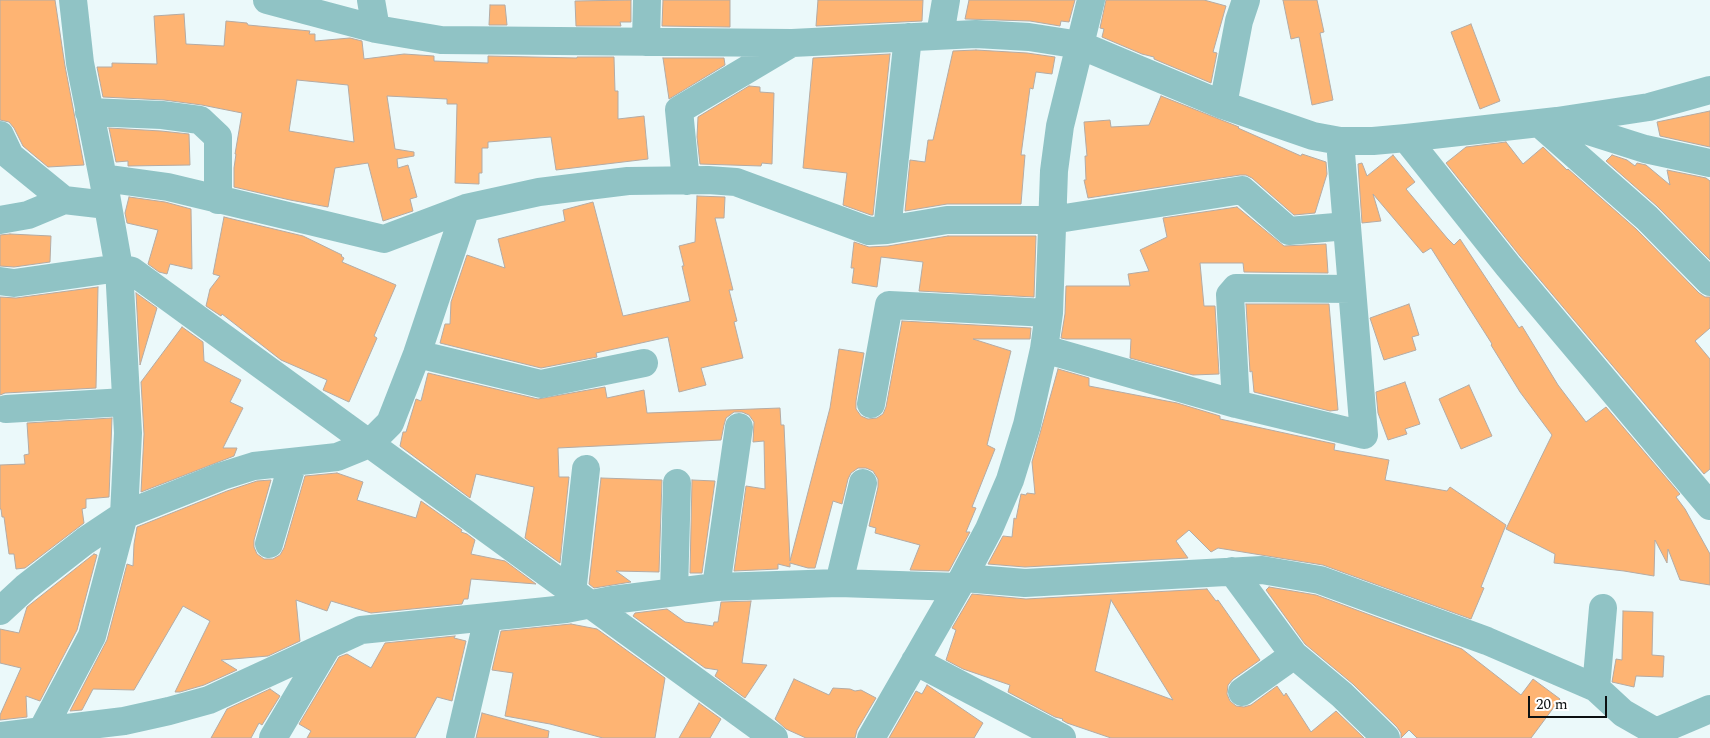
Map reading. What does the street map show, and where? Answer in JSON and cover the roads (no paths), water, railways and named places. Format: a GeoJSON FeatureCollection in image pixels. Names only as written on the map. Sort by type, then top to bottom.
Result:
{"type":"FeatureCollection","features":[{"type":"Feature","properties":{"kind":"street"},"geometry":{"type":"LineString","coordinates":[[40,734],[92,636],[124,515],[128,433],[119,268],[80,63],[72,0]]}},
{"type":"Feature","properties":{"kind":"street"},"geometry":{"type":"LineString","coordinates":[[267,0],[376,29],[441,40],[792,43],[976,34],[1029,37],[1080,45],[1223,105],[1313,136],[1340,141],[1406,138],[1548,122],[1649,107],[1710,90]]}},
{"type":"Feature","properties":{"kind":"street"},"geometry":{"type":"LineString","coordinates":[[371,0],[376,29]]}},
{"type":"Feature","properties":{"kind":"street"},"geometry":{"type":"LineString","coordinates":[[646,42],[647,0]]}},
{"type":"Feature","properties":{"kind":"street"},"geometry":{"type":"LineString","coordinates":[[940,35],[946,0]]}},
{"type":"Feature","properties":{"kind":"street"},"geometry":{"type":"LineString","coordinates":[[870,738],[961,583],[990,529],[1010,480],[1027,425],[1044,349],[1049,313],[1054,171],[1060,126],[1091,0]]}},
{"type":"Feature","properties":{"kind":"street"},"geometry":{"type":"LineString","coordinates":[[1223,105],[1246,0]]}},
{"type":"Feature","properties":{"kind":"street"},"geometry":{"type":"LineString","coordinates":[[887,230],[908,37]]}},
{"type":"Feature","properties":{"kind":"street"},"geometry":{"type":"LineString","coordinates":[[686,181],[679,110],[792,43]]}},
{"type":"Feature","properties":{"kind":"street"},"geometry":{"type":"LineString","coordinates":[[89,112],[162,115],[200,120],[218,137],[218,200]]}},
{"type":"Feature","properties":{"kind":"street"},"geometry":{"type":"LineString","coordinates":[[1548,122],[1645,149],[1710,163]]}},
{"type":"Feature","properties":{"kind":"street"},"geometry":{"type":"LineString","coordinates":[[1548,122],[1710,282]]}},
{"type":"Feature","properties":{"kind":"street"},"geometry":{"type":"LineString","coordinates":[[0,135],[10,156],[64,200]]}},
{"type":"Feature","properties":{"kind":"street"},"geometry":{"type":"LineString","coordinates":[[1406,138],[1508,266],[1707,497]]}},
{"type":"Feature","properties":{"kind":"street"},"geometry":{"type":"LineString","coordinates":[[1044,349],[1236,404],[1364,435],[1340,141]]}},
{"type":"Feature","properties":{"kind":"street"},"geometry":{"type":"LineString","coordinates":[[103,178],[168,187],[384,239],[466,208],[539,192],[628,181],[736,182],[869,231],[887,230],[947,220],[1052,220],[1242,190],[1288,231],[1347,226]]}},
{"type":"Feature","properties":{"kind":"street"},"geometry":{"type":"LineString","coordinates":[[0,220],[28,215],[64,200],[107,205]]}},
{"type":"Feature","properties":{"kind":"street"},"geometry":{"type":"LineString","coordinates":[[0,611],[26,587],[85,541],[124,515],[222,476],[254,466],[337,457],[370,444],[390,423],[417,354],[466,208]]}},
{"type":"Feature","properties":{"kind":"street"},"geometry":{"type":"LineString","coordinates":[[0,282],[14,283],[119,268],[132,271],[774,738]]}},
{"type":"Feature","properties":{"kind":"street"},"geometry":{"type":"LineString","coordinates":[[1236,404],[1230,294],[1236,288],[1352,289]]}},
{"type":"Feature","properties":{"kind":"street"},"geometry":{"type":"LineString","coordinates":[[871,404],[889,305],[1049,313]]}},
{"type":"Feature","properties":{"kind":"street"},"geometry":{"type":"LineString","coordinates":[[417,354],[542,384],[644,363]]}},
{"type":"Feature","properties":{"kind":"street"},"geometry":{"type":"LineString","coordinates":[[6,409],[125,402]]}},
{"type":"Feature","properties":{"kind":"street"},"geometry":{"type":"LineString","coordinates":[[716,587],[739,427]]}},
{"type":"Feature","properties":{"kind":"street"},"geometry":{"type":"LineString","coordinates":[[268,544],[293,462]]}},
{"type":"Feature","properties":{"kind":"street"},"geometry":{"type":"LineString","coordinates":[[580,598],[586,469]]}},
{"type":"Feature","properties":{"kind":"street"},"geometry":{"type":"LineString","coordinates":[[674,592],[677,483]]}},
{"type":"Feature","properties":{"kind":"street"},"geometry":{"type":"LineString","coordinates":[[839,583],[863,483]]}},
{"type":"Feature","properties":{"kind":"street"},"geometry":{"type":"LineString","coordinates":[[0,736],[40,734],[124,721],[201,702],[361,630],[566,609],[580,598],[674,592],[716,587],[839,583],[1025,582],[1262,570],[1320,580],[1487,641],[1596,688],[1623,713],[1660,735],[1710,709]]}},
{"type":"Feature","properties":{"kind":"street"},"geometry":{"type":"LineString","coordinates":[[1232,571],[1294,655],[1342,695],[1386,738]]}},
{"type":"Feature","properties":{"kind":"street"},"geometry":{"type":"LineString","coordinates":[[1596,688],[1603,608]]}},
{"type":"Feature","properties":{"kind":"street"},"geometry":{"type":"LineString","coordinates":[[460,738],[488,618]]}},
{"type":"Feature","properties":{"kind":"street"},"geometry":{"type":"LineString","coordinates":[[273,738],[328,645]]}},
{"type":"Feature","properties":{"kind":"street"},"geometry":{"type":"LineString","coordinates":[[1242,692],[1294,655]]}},
{"type":"Feature","properties":{"kind":"street"},"geometry":{"type":"LineString","coordinates":[[915,661],[1062,738]]}}]}
